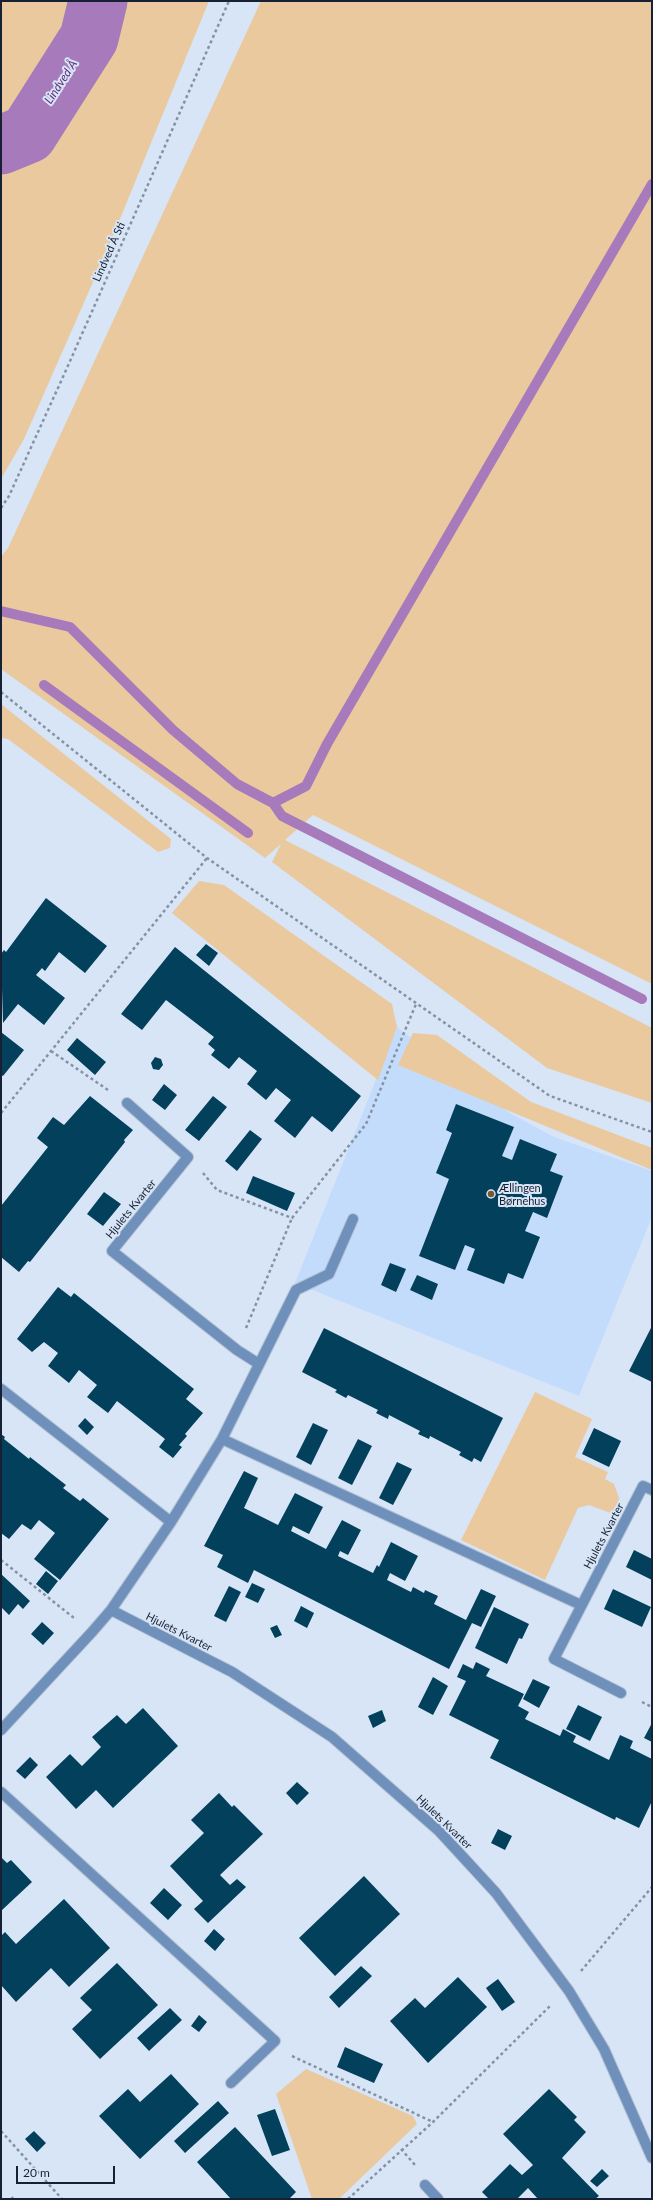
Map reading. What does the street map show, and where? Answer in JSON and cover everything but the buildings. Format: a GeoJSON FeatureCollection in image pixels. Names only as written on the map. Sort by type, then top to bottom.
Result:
{"type":"FeatureCollection","features":[{"type":"Feature","properties":{"kind":"street"},"geometry":{"type":"LineString","coordinates":[[127,1103],[188,1157]]}},
{"type":"Feature","properties":{"kind":"street","name":"Hjulets Kvarter"},"geometry":{"type":"LineString","coordinates":[[188,1157],[112,1251],[236,1350],[259,1364]]}},
{"type":"Feature","properties":{"kind":"street"},"geometry":{"type":"LineString","coordinates":[[1,1730],[111,1610],[171,1522],[222,1439],[296,1290],[328,1274],[353,1219]]}},
{"type":"Feature","properties":{"kind":"street"},"geometry":{"type":"LineString","coordinates":[[1,1389],[171,1522]]}},
{"type":"Feature","properties":{"kind":"street"},"geometry":{"type":"LineString","coordinates":[[222,1439],[581,1605]]}},
{"type":"Feature","properties":{"kind":"street","name":"Hjulets Kvarter"},"geometry":{"type":"LineString","coordinates":[[621,1693],[554,1659],[644,1486],[652,1490]]}},
{"type":"Feature","properties":{"kind":"street","name":"Hjulets Kvarter"},"geometry":{"type":"LineString","coordinates":[[111,1610],[232,1672],[332,1737],[439,1831],[496,1894],[567,1988],[604,2049],[652,2158]]}},
{"type":"Feature","properties":{"kind":"street"},"geometry":{"type":"LineString","coordinates":[[1,1792],[275,2041],[232,2083]]}},
{"type":"Feature","properties":{"kind":"street"},"geometry":{"type":"LineString","coordinates":[[425,2185],[438,2199]]}},
{"type":"Feature","properties":{"kind":"path","name":"Lindved Å Sti"},"geometry":{"type":"LineString","coordinates":[[1,508],[67,368],[229,1]]}},
{"type":"Feature","properties":{"kind":"path"},"geometry":{"type":"LineString","coordinates":[[1,692],[207,858],[550,1096],[652,1132]]}},
{"type":"Feature","properties":{"kind":"path"},"geometry":{"type":"LineString","coordinates":[[1,1113],[207,858]]}},
{"type":"Feature","properties":{"kind":"path"},"geometry":{"type":"LineString","coordinates":[[236,1350],[292,1218],[366,1124],[416,1004]]}},
{"type":"Feature","properties":{"kind":"path"},"geometry":{"type":"LineString","coordinates":[[51,1051],[127,1103]]}},
{"type":"Feature","properties":{"kind":"path"},"geometry":{"type":"LineString","coordinates":[[188,1157],[217,1190],[292,1218]]}},
{"type":"Feature","properties":{"kind":"path"},"geometry":{"type":"LineString","coordinates":[[1,1560],[92,1632]]}},
{"type":"Feature","properties":{"kind":"path"},"geometry":{"type":"LineString","coordinates":[[348,2199],[433,2122],[523,2035],[567,1988],[652,1888]]}},
{"type":"Feature","properties":{"kind":"path"},"geometry":{"type":"LineString","coordinates":[[275,2041],[293,2057],[433,2122]]}},
{"type":"Feature","properties":{"kind":"path"},"geometry":{"type":"LineString","coordinates":[[1,2131],[62,2199]]}},
{"type":"Feature","properties":{"kind":"shaded area"},"geometry":{"type":"Polygon","coordinates":[[[1,1],[209,1],[111,241],[24,439],[1,479],[1,1]]]}},
{"type":"Feature","properties":{"kind":"shaded area"},"geometry":{"type":"Polygon","coordinates":[[[261,1],[652,1],[652,984],[313,815],[285,840],[652,1028],[652,1103],[547,1068],[272,862],[281,844],[265,858],[1,669],[1,557],[8,548],[261,1]]]}},
{"type":"Feature","properties":{"kind":"shaded area"},"geometry":{"type":"Polygon","coordinates":[[[1,704],[171,839],[170,848],[158,852],[8,739],[1,738],[1,704]]]}},
{"type":"Feature","properties":{"kind":"shaded area"},"geometry":{"type":"Polygon","coordinates":[[[199,881],[224,885],[392,1004],[397,1027],[378,1080],[172,913],[199,881]]]}},
{"type":"Feature","properties":{"kind":"shaded area","name":"Ællingen Børnehus"},"geometry":{"type":"Polygon","coordinates":[[[397,1027],[508,1112],[554,1137],[652,1171],[652,1217],[579,1396],[295,1283],[397,1027]]]}},
{"type":"Feature","properties":{"kind":"shaded area"},"geometry":{"type":"Polygon","coordinates":[[[413,1033],[437,1035],[531,1102],[652,1148],[652,1170],[398,1065],[413,1033]]]}},
{"type":"Feature","properties":{"kind":"shaded area"},"geometry":{"type":"Polygon","coordinates":[[[535,1392],[592,1419],[575,1457],[608,1472],[605,1479],[614,1484],[619,1498],[616,1515],[589,1505],[578,1508],[545,1580],[461,1540],[535,1392]]]}},
{"type":"Feature","properties":{"kind":"shaded area"},"geometry":{"type":"Polygon","coordinates":[[[306,2069],[413,2116],[417,2124],[339,2199],[312,2199],[276,2094],[306,2069]]]}},
{"type":"Feature","properties":{"kind":"waterway","name":"Lindved Å"},"geometry":{"type":"LineString","coordinates":[[1,145],[28,134],[89,38],[98,1]]}},
{"type":"Feature","properties":{"kind":"waterway"},"geometry":{"type":"LineString","coordinates":[[1,611],[70,627],[173,730],[237,784],[273,803],[306,786],[327,744],[652,184]]}},
{"type":"Feature","properties":{"kind":"waterway"},"geometry":{"type":"LineString","coordinates":[[44,685],[248,833]]}},
{"type":"Feature","properties":{"kind":"waterway"},"geometry":{"type":"LineString","coordinates":[[273,803],[282,816],[642,999]]}},
{"type":"Feature","properties":{"kind":"place","name":"Ællingen Børnehus"},"geometry":{"type":"Point","coordinates":[491,1194]}}]}
